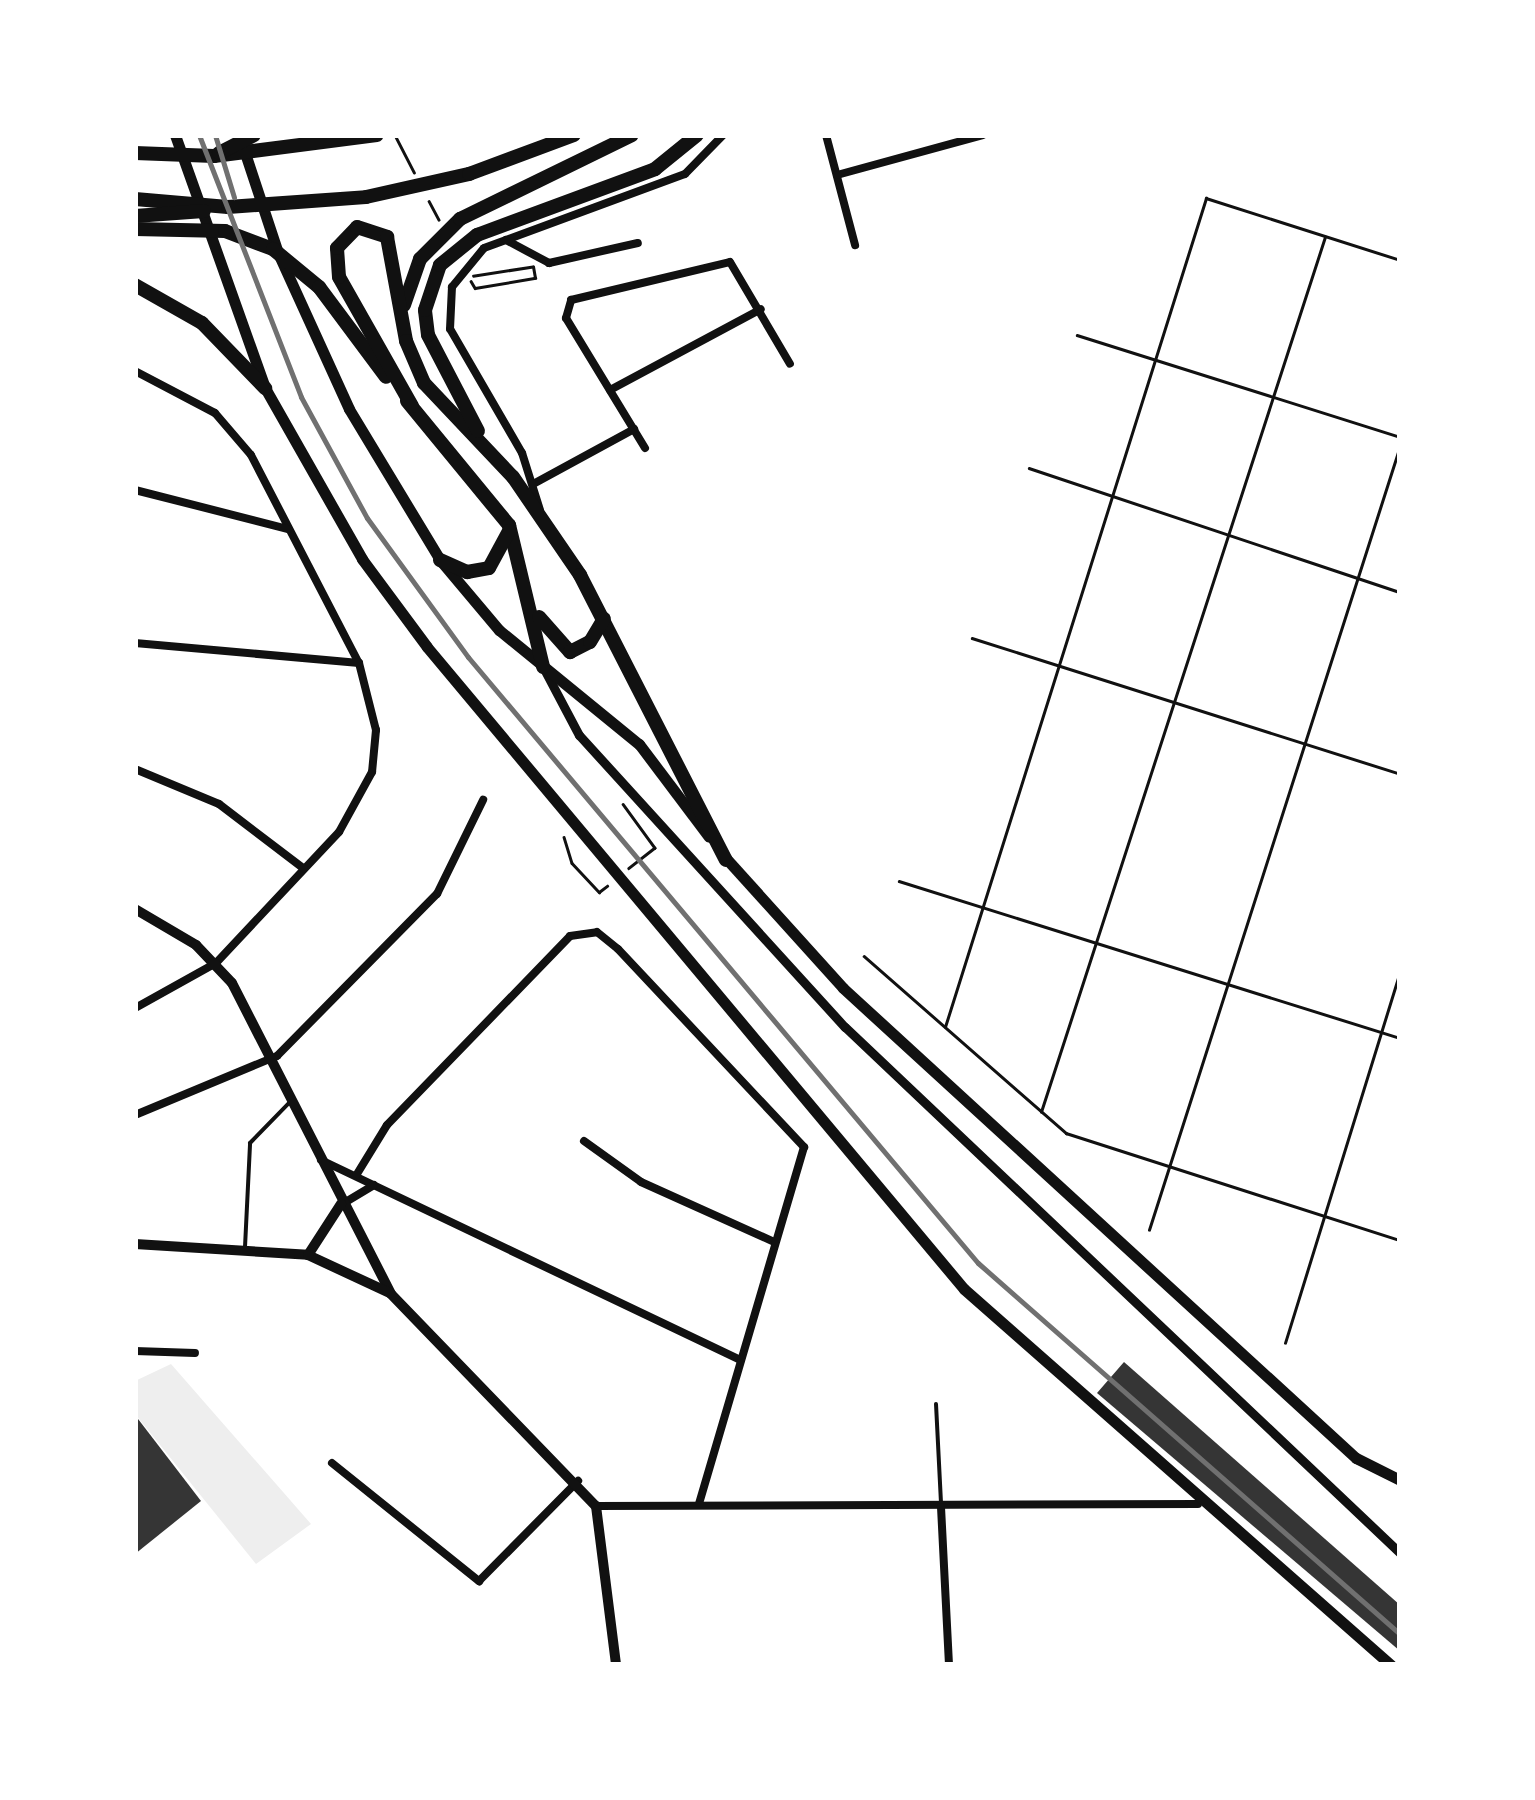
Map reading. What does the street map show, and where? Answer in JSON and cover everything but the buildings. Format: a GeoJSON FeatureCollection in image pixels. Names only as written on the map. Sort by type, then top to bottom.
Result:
{"type":"FeatureCollection","features":[{"type":"Feature","properties":{"kind":"highway"},"geometry":{"type":"LineString","coordinates":[[214,156],[254,135]]}},
{"type":"Feature","properties":{"kind":"highway"},"geometry":{"type":"LineString","coordinates":[[135,152],[214,156],[377,135]]}},
{"type":"Feature","properties":{"kind":"highway"},"geometry":{"type":"LineString","coordinates":[[135,216],[410,190],[574,135]]}},
{"type":"Feature","properties":{"kind":"highway"},"geometry":{"type":"LineString","coordinates":[[401,315],[420,259],[460,219],[632,135]]}},
{"type":"Feature","properties":{"kind":"highway"},"geometry":{"type":"LineString","coordinates":[[489,448],[428,335],[425,310],[440,265],[477,234],[628,179],[697,135]]}},
{"type":"Feature","properties":{"kind":"highway"},"geometry":{"type":"LineString","coordinates":[[135,199],[228,207]]}},
{"type":"Feature","properties":{"kind":"highway"},"geometry":{"type":"LineString","coordinates":[[412,406],[340,277],[337,248],[350,231],[367,226],[387,237],[401,315],[424,382],[489,448],[540,514],[604,619],[726,860]]}},
{"type":"Feature","properties":{"kind":"highway"},"geometry":{"type":"LineString","coordinates":[[135,229],[224,232],[274,249],[318,287],[509,526],[533,603],[548,636],[570,652],[590,642],[604,619]]}},
{"type":"Feature","properties":{"kind":"highway"},"geometry":{"type":"LineString","coordinates":[[135,285],[202,323],[265,388]]}},
{"type":"Feature","properties":{"kind":"highway"},"geometry":{"type":"LineString","coordinates":[[440,560],[489,568],[509,526]]}},
{"type":"Feature","properties":{"kind":"highway"},"geometry":{"type":"LineString","coordinates":[[533,603],[544,666]]}},
{"type":"Feature","properties":{"kind":"main road"},"geometry":{"type":"LineString","coordinates":[[174,135],[236,322],[265,388],[362,559],[428,648],[922,1244],[1198,1504],[1391,1665]]}},
{"type":"Feature","properties":{"kind":"main road"},"geometry":{"type":"LineString","coordinates":[[239,135],[278,254],[378,461],[440,560],[544,666],[640,744],[726,860],[843,988],[1356,1458],[1400,1480]]}},
{"type":"Feature","properties":{"kind":"main road"},"geometry":{"type":"LineString","coordinates":[[135,909],[216,964],[277,1056],[342,1204],[392,1294],[578,1481],[596,1506],[616,1665]]}},
{"type":"Feature","properties":{"kind":"main road"},"geometry":{"type":"LineString","coordinates":[[308,1255],[342,1204]]}},
{"type":"Feature","properties":{"kind":"main road"},"geometry":{"type":"LineString","coordinates":[[135,1244],[245,1247],[308,1255],[392,1294]]}},
{"type":"Feature","properties":{"kind":"street"},"geometry":{"type":"LineString","coordinates":[[540,514],[535,482],[446,316],[467,262],[506,240],[685,174],[723,135]]}},
{"type":"Feature","properties":{"kind":"street"},"geometry":{"type":"LineString","coordinates":[[826,135],[855,245]]}},
{"type":"Feature","properties":{"kind":"street"},"geometry":{"type":"LineString","coordinates":[[837,175],[983,135]]}},
{"type":"Feature","properties":{"kind":"street"},"geometry":{"type":"LineString","coordinates":[[506,240],[549,263],[638,243]]}},
{"type":"Feature","properties":{"kind":"street"},"geometry":{"type":"LineString","coordinates":[[645,448],[566,318],[571,300],[721,260],[738,268],[790,364]]}},
{"type":"Feature","properties":{"kind":"street"},"geometry":{"type":"LineString","coordinates":[[610,390],[760,309]]}},
{"type":"Feature","properties":{"kind":"street"},"geometry":{"type":"LineString","coordinates":[[135,371],[215,413],[251,455],[359,663],[373,698],[372,772],[360,804],[216,964],[135,1008]]}},
{"type":"Feature","properties":{"kind":"street"},"geometry":{"type":"LineString","coordinates":[[535,482],[634,429]]}},
{"type":"Feature","properties":{"kind":"street"},"geometry":{"type":"LineString","coordinates":[[135,490],[288,529]]}},
{"type":"Feature","properties":{"kind":"street"},"geometry":{"type":"LineString","coordinates":[[135,643],[359,663]]}},
{"type":"Feature","properties":{"kind":"street"},"geometry":{"type":"LineString","coordinates":[[544,666],[560,708],[618,779],[846,1027],[1400,1553]]}},
{"type":"Feature","properties":{"kind":"street"},"geometry":{"type":"LineString","coordinates":[[135,768],[218,804],[303,868]]}},
{"type":"Feature","properties":{"kind":"street"},"geometry":{"type":"LineString","coordinates":[[135,1115],[277,1056],[438,894],[484,800]]}},
{"type":"Feature","properties":{"kind":"street"},"geometry":{"type":"LineString","coordinates":[[356,1174],[387,1125],[582,930],[618,949],[804,1147],[772,1241],[700,1503]]}},
{"type":"Feature","properties":{"kind":"street"},"geometry":{"type":"LineString","coordinates":[[584,1141],[641,1182],[772,1241]]}},
{"type":"Feature","properties":{"kind":"street"},"geometry":{"type":"LineString","coordinates":[[321,1160],[741,1360]]}},
{"type":"Feature","properties":{"kind":"street"},"geometry":{"type":"LineString","coordinates":[[342,1204],[374,1185]]}},
{"type":"Feature","properties":{"kind":"street"},"geometry":{"type":"LineString","coordinates":[[135,1350],[195,1354]]}},
{"type":"Feature","properties":{"kind":"street"},"geometry":{"type":"LineString","coordinates":[[332,1463],[479,1580],[578,1481]]}},
{"type":"Feature","properties":{"kind":"street"},"geometry":{"type":"LineString","coordinates":[[596,1506],[1198,1504]]}},
{"type":"Feature","properties":{"kind":"street"},"geometry":{"type":"LineString","coordinates":[[942,1507],[948,1665]]}},
{"type":"Feature","properties":{"kind":"lane"},"geometry":{"type":"LineString","coordinates":[[245,1247],[250,1143],[296,1100]]}},
{"type":"Feature","properties":{"kind":"lane"},"geometry":{"type":"LineString","coordinates":[[936,1404],[942,1507]]}},
{"type":"Feature","properties":{"kind":"path"},"geometry":{"type":"LineString","coordinates":[[395,135],[448,237]]}},
{"type":"Feature","properties":{"kind":"path"},"geometry":{"type":"LineString","coordinates":[[945,1027],[1149,358],[1206,198],[1400,260]]}},
{"type":"Feature","properties":{"kind":"path"},"geometry":{"type":"LineString","coordinates":[[1042,1112],[1090,941],[1174,702],[1325,236]]}},
{"type":"Feature","properties":{"kind":"path"},"geometry":{"type":"LineString","coordinates":[[466,272],[475,288],[535,278],[532,268],[476,280]]}},
{"type":"Feature","properties":{"kind":"path"},"geometry":{"type":"LineString","coordinates":[[1077,336],[1400,438]]}},
{"type":"Feature","properties":{"kind":"path"},"geometry":{"type":"LineString","coordinates":[[1149,1230],[1166,1166],[1400,446]]}},
{"type":"Feature","properties":{"kind":"path"},"geometry":{"type":"LineString","coordinates":[[1029,468],[1400,592]]}},
{"type":"Feature","properties":{"kind":"path"},"geometry":{"type":"LineString","coordinates":[[972,638],[1400,774]]}},
{"type":"Feature","properties":{"kind":"path"},"geometry":{"type":"LineString","coordinates":[[618,779],[618,796],[655,848]]}},
{"type":"Feature","properties":{"kind":"path"},"geometry":{"type":"LineString","coordinates":[[559,841],[598,892]]}},
{"type":"Feature","properties":{"kind":"path"},"geometry":{"type":"LineString","coordinates":[[898,881],[1400,1038]]}},
{"type":"Feature","properties":{"kind":"path"},"geometry":{"type":"LineString","coordinates":[[864,956],[1066,1134],[1400,1240]]}},
{"type":"Feature","properties":{"kind":"path"},"geometry":{"type":"LineString","coordinates":[[1285,1343],[1400,971]]}},
{"type":"Feature","properties":{"kind":"shaded area"},"geometry":{"type":"Polygon","coordinates":[[[171,1364],[311,1524],[256,1564],[135,1414],[135,1381],[171,1364]]]}},
{"type":"Feature","properties":{"kind":"railway"},"geometry":{"type":"LineString","coordinates":[[199,135],[301,397],[367,518],[468,657],[978,1263],[1400,1634]]}},
{"type":"Feature","properties":{"kind":"railway"},"geometry":{"type":"LineString","coordinates":[[215,135],[234,197]]}}]}
